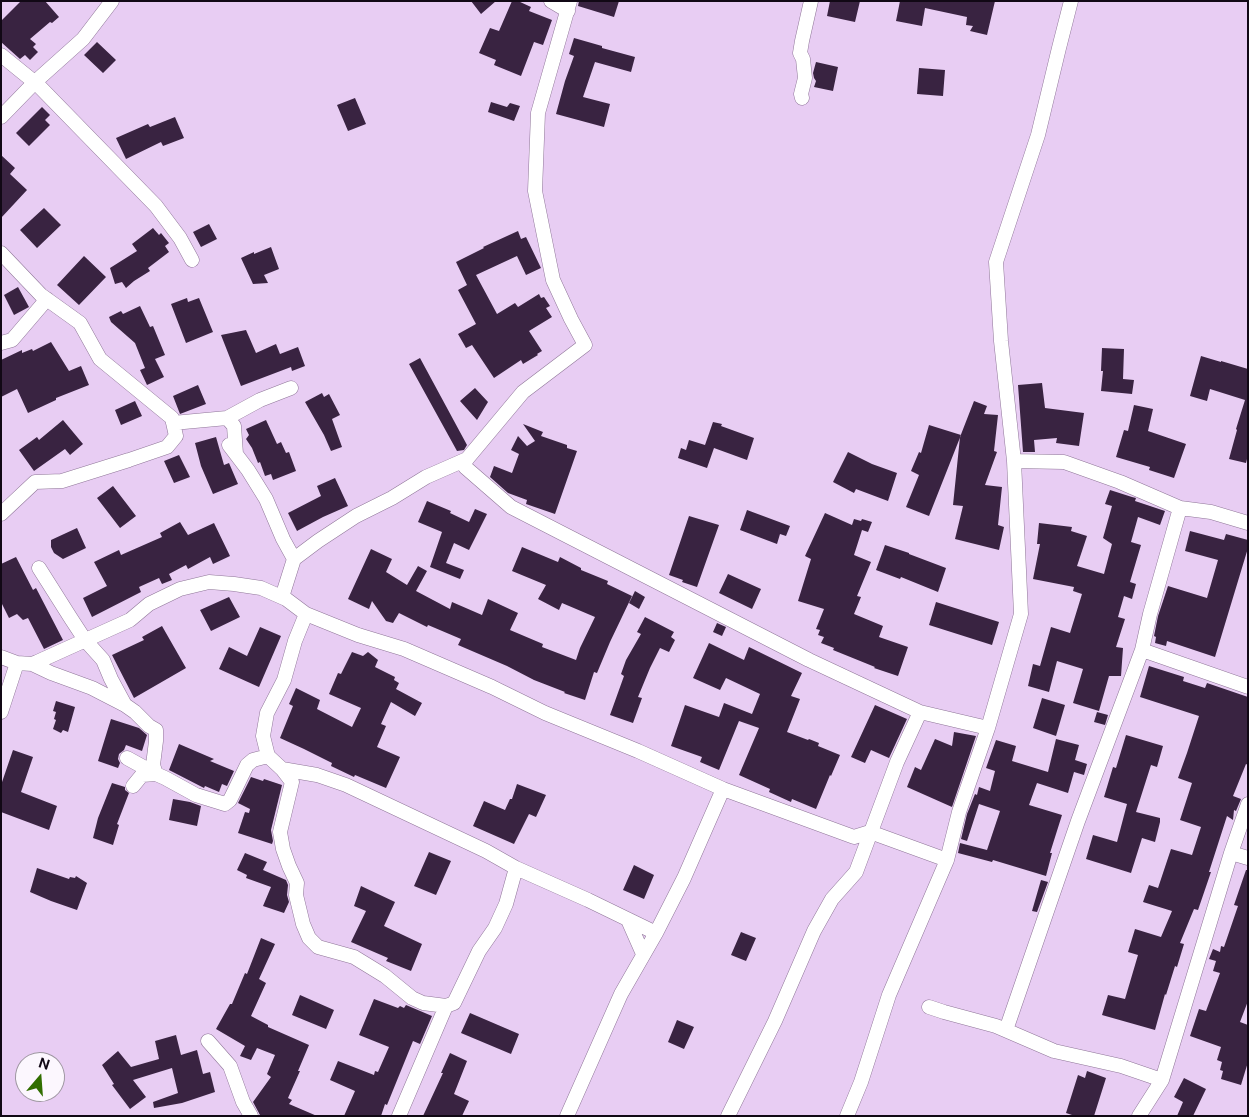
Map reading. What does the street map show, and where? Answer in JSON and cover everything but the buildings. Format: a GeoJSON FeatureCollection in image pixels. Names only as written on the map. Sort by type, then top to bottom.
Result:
{"type":"FeatureCollection","features":[{"type":"Feature","properties":{"kind":"street"},"geometry":{"type":"LineString","coordinates":[[1,117],[82,38],[112,1]]}},
{"type":"Feature","properties":{"kind":"street"},"geometry":{"type":"LineString","coordinates":[[551,1],[569,6],[538,112],[535,190],[554,280],[585,345],[524,392],[467,459],[464,464],[465,466],[511,507],[809,660],[920,712],[988,728]]}},
{"type":"Feature","properties":{"kind":"street"},"geometry":{"type":"LineString","coordinates":[[802,98],[804,78],[803,59],[800,53],[811,1]]}},
{"type":"Feature","properties":{"kind":"street"},"geometry":{"type":"LineString","coordinates":[[847,1116],[861,1082],[889,995],[947,860],[1021,614],[1014,461],[1001,341],[996,262],[1038,135],[1071,1]]}},
{"type":"Feature","properties":{"kind":"street"},"geometry":{"type":"LineString","coordinates":[[1,55],[35,82],[156,206],[180,238],[192,260]]}},
{"type":"Feature","properties":{"kind":"street"},"geometry":{"type":"LineString","coordinates":[[1,253],[41,295],[80,323],[100,359],[172,418],[176,436],[167,447],[62,481],[35,482],[1,514]]}},
{"type":"Feature","properties":{"kind":"street"},"geometry":{"type":"LineString","coordinates":[[1,343],[12,340],[47,299]]}},
{"type":"Feature","properties":{"kind":"street"},"geometry":{"type":"LineString","coordinates":[[174,423],[227,418],[260,400],[291,388]]}},
{"type":"Feature","properties":{"kind":"street"},"geometry":{"type":"LineString","coordinates":[[227,418],[234,426],[233,449],[266,498],[294,560]]}},
{"type":"Feature","properties":{"kind":"street"},"geometry":{"type":"LineString","coordinates":[[282,598],[294,560],[318,541],[356,516],[392,498],[426,477],[467,459]]}},
{"type":"Feature","properties":{"kind":"street"},"geometry":{"type":"LineString","coordinates":[[1014,461],[1064,462],[1120,482],[1180,508],[1211,512],[1248,523]]}},
{"type":"Feature","properties":{"kind":"street"},"geometry":{"type":"LineString","coordinates":[[1006,1030],[1078,821],[1142,650],[1150,614],[1180,508]]}},
{"type":"Feature","properties":{"kind":"street"},"geometry":{"type":"LineString","coordinates":[[40,568],[85,640],[103,660],[125,705]]}},
{"type":"Feature","properties":{"kind":"street"},"geometry":{"type":"LineString","coordinates":[[32,664],[130,620],[150,604],[180,589],[209,582],[261,588],[282,598],[306,614],[358,635],[404,649],[492,687],[545,713],[638,751],[723,789],[854,837],[870,832],[947,860]]}},
{"type":"Feature","properties":{"kind":"street"},"geometry":{"type":"LineString","coordinates":[[306,614],[295,641],[284,680],[267,713],[263,736],[268,756],[292,782],[280,832],[289,866],[297,883],[296,894],[303,924],[309,938],[318,947],[354,957],[384,976],[412,998],[423,1003],[446,1006],[454,1003],[479,951],[499,920],[506,904],[516,868]]}},
{"type":"Feature","properties":{"kind":"street"},"geometry":{"type":"LineString","coordinates":[[1142,650],[1247,685]]}},
{"type":"Feature","properties":{"kind":"street"},"geometry":{"type":"LineString","coordinates":[[1,657],[17,663],[32,664],[92,688],[135,712],[149,726],[156,730],[153,765],[156,774]]}},
{"type":"Feature","properties":{"kind":"street"},"geometry":{"type":"LineString","coordinates":[[1,712],[17,663]]}},
{"type":"Feature","properties":{"kind":"street"},"geometry":{"type":"LineString","coordinates":[[728,1116],[775,1021],[814,931],[832,899],[856,872],[897,762],[920,712]]}},
{"type":"Feature","properties":{"kind":"street"},"geometry":{"type":"LineString","coordinates":[[127,758],[196,795],[225,804],[230,800],[247,764],[253,760],[268,756]]}},
{"type":"Feature","properties":{"kind":"street"},"geometry":{"type":"LineString","coordinates":[[282,769],[317,775],[346,785],[486,851],[516,868],[656,933]]}},
{"type":"Feature","properties":{"kind":"street"},"geometry":{"type":"LineString","coordinates":[[133,786],[142,776],[156,774]]}},
{"type":"Feature","properties":{"kind":"street"},"geometry":{"type":"LineString","coordinates":[[567,1116],[621,994],[656,933],[684,878],[723,789]]}},
{"type":"Feature","properties":{"kind":"street"},"geometry":{"type":"LineString","coordinates":[[1139,1116],[1162,1080],[1231,853],[1248,804]]}},
{"type":"Feature","properties":{"kind":"street"},"geometry":{"type":"LineString","coordinates":[[1231,853],[1248,858]]}},
{"type":"Feature","properties":{"kind":"street"},"geometry":{"type":"LineString","coordinates":[[628,920],[643,954]]}},
{"type":"Feature","properties":{"kind":"street"},"geometry":{"type":"LineString","coordinates":[[398,1116],[446,1006]]}},
{"type":"Feature","properties":{"kind":"street"},"geometry":{"type":"LineString","coordinates":[[929,1007],[996,1026],[1054,1051],[1121,1066],[1162,1080]]}},
{"type":"Feature","properties":{"kind":"street"},"geometry":{"type":"LineString","coordinates":[[208,1041],[230,1066],[251,1116]]}}]}
